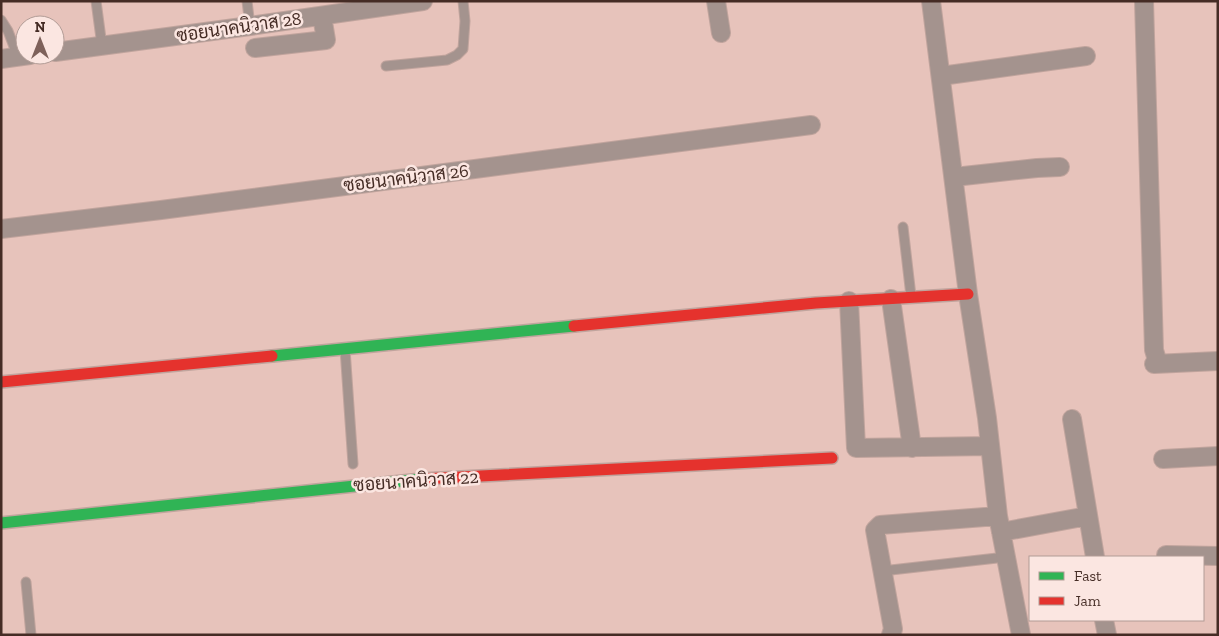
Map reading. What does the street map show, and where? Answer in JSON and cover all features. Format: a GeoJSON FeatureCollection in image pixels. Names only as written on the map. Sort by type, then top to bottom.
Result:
{"type":"FeatureCollection","features":[{"type":"Feature","properties":{"kind":"street","name":"ซอยนาคนิวาส 28"},"geometry":{"type":"LineString","coordinates":[[65,51],[322,16],[385,4],[423,1]]}},
{"type":"Feature","properties":{"kind":"street"},"geometry":{"type":"LineString","coordinates":[[716,1],[721,33]]}},
{"type":"Feature","properties":{"kind":"street"},"geometry":{"type":"LineString","coordinates":[[931,1],[999,524],[1021,635]]}},
{"type":"Feature","properties":{"kind":"street"},"geometry":{"type":"LineString","coordinates":[[1144,1],[1154,350],[1157,360],[1154,364],[1218,360]]}},
{"type":"Feature","properties":{"kind":"street"},"geometry":{"type":"LineString","coordinates":[[255,48],[326,40],[322,16]]}},
{"type":"Feature","properties":{"kind":"street"},"geometry":{"type":"LineString","coordinates":[[941,76],[1086,56]]}},
{"type":"Feature","properties":{"kind":"street","name":"ซอยนาคนิวาส 26"},"geometry":{"type":"LineString","coordinates":[[1,229],[810,125]]}},
{"type":"Feature","properties":{"kind":"street"},"geometry":{"type":"LineString","coordinates":[[954,177],[1060,167]]}},
{"type":"Feature","properties":{"kind":"street"},"geometry":{"type":"LineString","coordinates":[[1,382],[816,303],[968,294]]}},
{"type":"Feature","properties":{"kind":"street"},"geometry":{"type":"LineString","coordinates":[[891,299],[912,448]]}},
{"type":"Feature","properties":{"kind":"street"},"geometry":{"type":"LineString","coordinates":[[849,301],[856,448],[990,446]]}},
{"type":"Feature","properties":{"kind":"street"},"geometry":{"type":"LineString","coordinates":[[1072,419],[1094,556]]}},
{"type":"Feature","properties":{"kind":"street"},"geometry":{"type":"LineString","coordinates":[[1163,459],[1218,456]]}},
{"type":"Feature","properties":{"kind":"street","name":"ซอยนาคนิวาส 22"},"geometry":{"type":"LineString","coordinates":[[1,523],[406,480],[832,458]]}},
{"type":"Feature","properties":{"kind":"street"},"geometry":{"type":"LineString","coordinates":[[891,635],[893,630],[875,530],[880,526],[999,524],[1088,516]]}},
{"type":"Feature","properties":{"kind":"street"},"geometry":{"type":"LineString","coordinates":[[1166,555],[1218,556]]}},
{"type":"Feature","properties":{"kind":"street"},"geometry":{"type":"LineString","coordinates":[[1104,621],[1107,635]]}},
{"type":"Feature","properties":{"kind":"lane"},"geometry":{"type":"LineString","coordinates":[[96,1],[102,46]]}},
{"type":"Feature","properties":{"kind":"lane"},"geometry":{"type":"LineString","coordinates":[[247,1],[250,26]]}},
{"type":"Feature","properties":{"kind":"lane"},"geometry":{"type":"LineString","coordinates":[[386,66],[447,60],[457,55],[463,49],[463,1]]}},
{"type":"Feature","properties":{"kind":"lane"},"geometry":{"type":"LineString","coordinates":[[1,20],[8,31],[15,54]]}},
{"type":"Feature","properties":{"kind":"lane"},"geometry":{"type":"LineString","coordinates":[[903,226],[911,297]]}},
{"type":"Feature","properties":{"kind":"lane"},"geometry":{"type":"LineString","coordinates":[[344,349],[353,464]]}},
{"type":"Feature","properties":{"kind":"lane"},"geometry":{"type":"LineString","coordinates":[[882,571],[1006,557]]}},
{"type":"Feature","properties":{"kind":"lane"},"geometry":{"type":"LineString","coordinates":[[26,582],[31,635]]}},
{"type":"Feature","properties":{"kind":"traffic: fast"},"geometry":{"type":"LineString","coordinates":[[272,356],[574,326]]}},
{"type":"Feature","properties":{"kind":"traffic: fast"},"geometry":{"type":"LineString","coordinates":[[1,523],[422,479]]}},
{"type":"Feature","properties":{"kind":"traffic: jam"},"geometry":{"type":"LineString","coordinates":[[574,326],[816,303],[968,294]]}},
{"type":"Feature","properties":{"kind":"traffic: jam"},"geometry":{"type":"LineString","coordinates":[[1,382],[272,356]]}},
{"type":"Feature","properties":{"kind":"traffic: jam"},"geometry":{"type":"LineString","coordinates":[[422,479],[832,458]]}}]}
